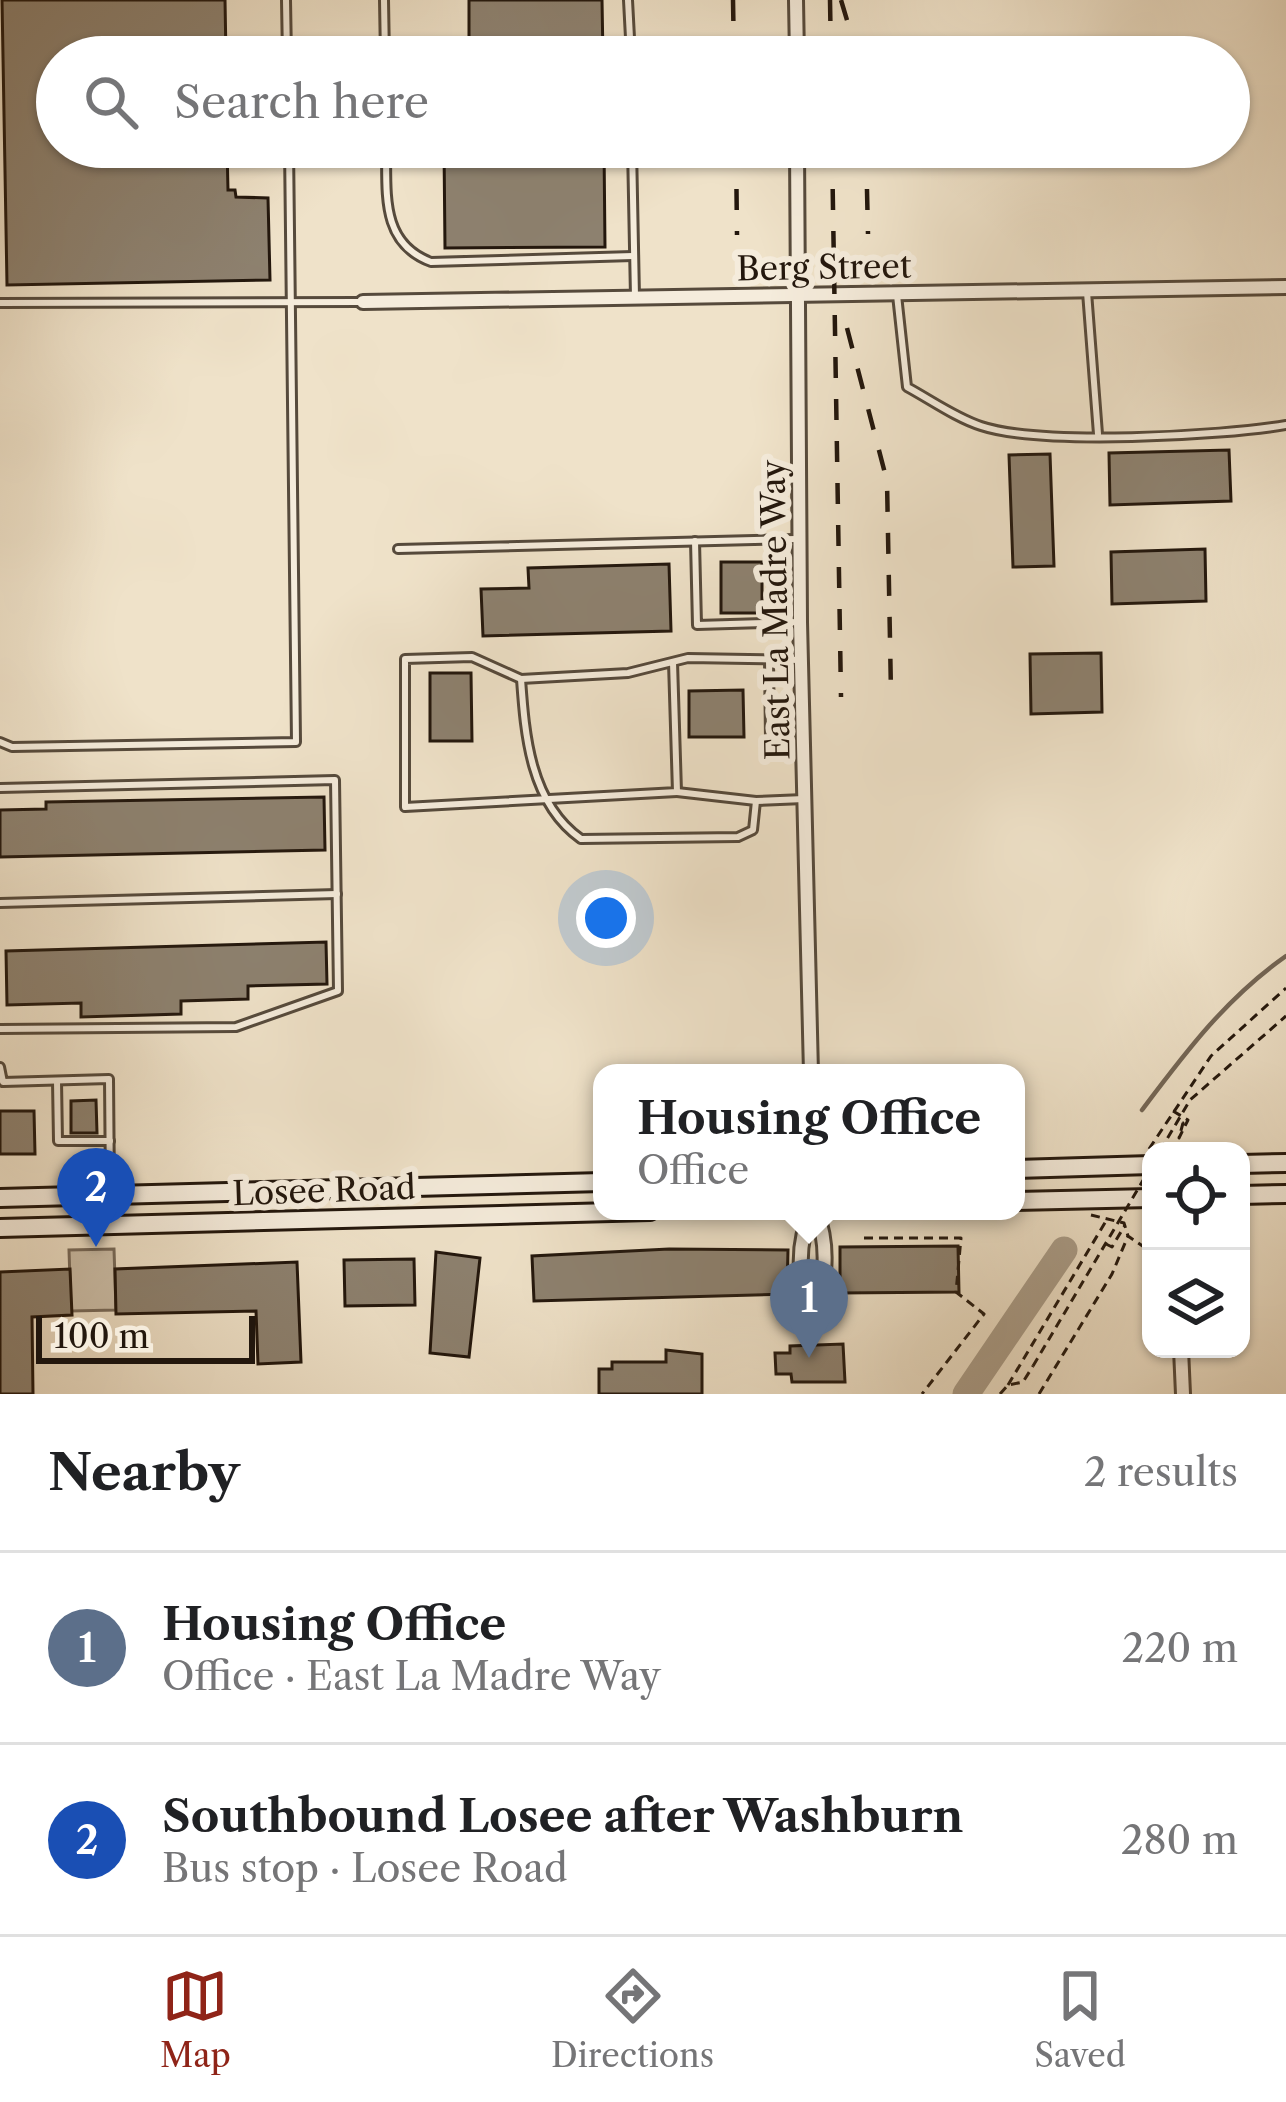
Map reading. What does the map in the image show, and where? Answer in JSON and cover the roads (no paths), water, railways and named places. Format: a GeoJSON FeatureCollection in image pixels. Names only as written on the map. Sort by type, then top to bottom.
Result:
{"type":"FeatureCollection","features":[{"type":"Feature","properties":{"kind":"main road"},"geometry":{"type":"LineString","coordinates":[[1025,1168],[1142,1161]]}},
{"type":"Feature","properties":{"kind":"main road"},"geometry":{"type":"LineString","coordinates":[[1250,1164],[1286,1163]]}},
{"type":"Feature","properties":{"kind":"main road","name":"Losee Road"},"geometry":{"type":"LineString","coordinates":[[0,1198],[593,1182]]}},
{"type":"Feature","properties":{"kind":"main road"},"geometry":{"type":"LineString","coordinates":[[1250,1195],[1286,1194]]}},
{"type":"Feature","properties":{"kind":"main road"},"geometry":{"type":"LineString","coordinates":[[1025,1201],[1142,1198]]}},
{"type":"Feature","properties":{"kind":"main road","name":"Losee Road"},"geometry":{"type":"LineString","coordinates":[[0,1228],[593,1212]]}},
{"type":"Feature","properties":{"kind":"street"},"geometry":{"type":"LineString","coordinates":[[796,0],[796,36]]}},
{"type":"Feature","properties":{"kind":"street","name":"East La Madre Way"},"geometry":{"type":"LineString","coordinates":[[797,168],[800,622],[811,1064]]}},
{"type":"Feature","properties":{"kind":"street","name":"Berg Street"},"geometry":{"type":"LineString","coordinates":[[363,302],[1286,287]]}},
{"type":"Feature","properties":{"kind":"street"},"geometry":{"type":"LineString","coordinates":[[809,1220],[802,1231],[802,1292],[812,1316],[824,1288],[823,1230],[818,1220]]}},
{"type":"Feature","properties":{"kind":"street"},"geometry":{"type":"LineString","coordinates":[[1181,1358],[1183,1394]]}},
{"type":"Feature","properties":{"kind":"lane"},"geometry":{"type":"LineString","coordinates":[[286,0],[287,36]]}},
{"type":"Feature","properties":{"kind":"lane"},"geometry":{"type":"LineString","coordinates":[[384,0],[385,36]]}},
{"type":"Feature","properties":{"kind":"lane"},"geometry":{"type":"LineString","coordinates":[[628,0],[630,36]]}},
{"type":"Feature","properties":{"kind":"lane"},"geometry":{"type":"LineString","coordinates":[[0,742],[12,747],[296,742],[289,168]]}},
{"type":"Feature","properties":{"kind":"lane"},"geometry":{"type":"LineString","coordinates":[[386,168],[387,214],[412,255],[431,262],[633,256]]}},
{"type":"Feature","properties":{"kind":"lane"},"geometry":{"type":"LineString","coordinates":[[632,168],[634,297]]}},
{"type":"Feature","properties":{"kind":"lane"},"geometry":{"type":"LineString","coordinates":[[1087,292],[1098,434]]}},
{"type":"Feature","properties":{"kind":"lane"},"geometry":{"type":"LineString","coordinates":[[897,293],[908,387],[979,426],[1013,434],[1170,435],[1286,425]]}},
{"type":"Feature","properties":{"kind":"lane"},"geometry":{"type":"LineString","coordinates":[[0,303],[363,302]]}},
{"type":"Feature","properties":{"kind":"lane"},"geometry":{"type":"LineString","coordinates":[[398,549],[800,539]]}},
{"type":"Feature","properties":{"kind":"lane"},"geometry":{"type":"LineString","coordinates":[[694,541],[697,625],[800,622]]}},
{"type":"Feature","properties":{"kind":"lane"},"geometry":{"type":"LineString","coordinates":[[801,660],[674,662],[628,673],[521,679],[501,666],[472,658],[405,659],[405,807],[677,792],[756,800],[804,799]]}},
{"type":"Feature","properties":{"kind":"lane"},"geometry":{"type":"LineString","coordinates":[[770,660],[770,740]]}},
{"type":"Feature","properties":{"kind":"lane"},"geometry":{"type":"LineString","coordinates":[[674,662],[677,792]]}},
{"type":"Feature","properties":{"kind":"lane"},"geometry":{"type":"LineString","coordinates":[[521,679],[532,768],[571,832],[597,841],[738,837],[753,830],[756,800]]}},
{"type":"Feature","properties":{"kind":"lane"},"geometry":{"type":"LineString","coordinates":[[0,788],[335,780],[338,991],[236,1027],[0,1029]]}},
{"type":"Feature","properties":{"kind":"lane"},"geometry":{"type":"LineString","coordinates":[[0,902],[337,894]]}},
{"type":"Feature","properties":{"kind":"lane"},"geometry":{"type":"LineString","coordinates":[[0,1067],[3,1082],[109,1079],[110,1196]]}},
{"type":"Feature","properties":{"kind":"lane"},"geometry":{"type":"LineString","coordinates":[[57,1081],[58,1142],[110,1141]]}},
{"type":"Feature","properties":{"kind":"lane"},"geometry":{"type":"LineString","coordinates":[[802,1262],[824,1261]]}},
{"type":"Feature","properties":{"kind":"waterway"},"geometry":{"type":"LineString","coordinates":[[1142,1110],[1225,1008],[1286,956]]}},
{"type":"Feature","properties":{"kind":"waterway"},"geometry":{"type":"LineString","coordinates":[[966,1394],[1064,1250]]}},
{"type":"Feature","properties":{"kind":"railway"},"geometry":{"type":"LineString","coordinates":[[733,0],[734,36]]}},
{"type":"Feature","properties":{"kind":"railway"},"geometry":{"type":"LineString","coordinates":[[830,0],[831,36]]}},
{"type":"Feature","properties":{"kind":"railway"},"geometry":{"type":"LineString","coordinates":[[841,0],[852,36]]}},
{"type":"Feature","properties":{"kind":"railway"},"geometry":{"type":"LineString","coordinates":[[736,168],[737,235]]}},
{"type":"Feature","properties":{"kind":"railway"},"geometry":{"type":"LineString","coordinates":[[832,168],[841,697]]}},
{"type":"Feature","properties":{"kind":"railway"},"geometry":{"type":"LineString","coordinates":[[866,168],[868,234]]}},
{"type":"Feature","properties":{"kind":"railway"},"geometry":{"type":"LineString","coordinates":[[847,328],[887,481],[891,693]]}},
{"type":"Feature","properties":{"kind":"place","name":"Southbound Losee after Washburn"},"geometry":{"type":"Point","coordinates":[96,1247]}},
{"type":"Feature","properties":{"kind":"place","name":"Housing Office"},"geometry":{"type":"Point","coordinates":[809,1358]}}]}
